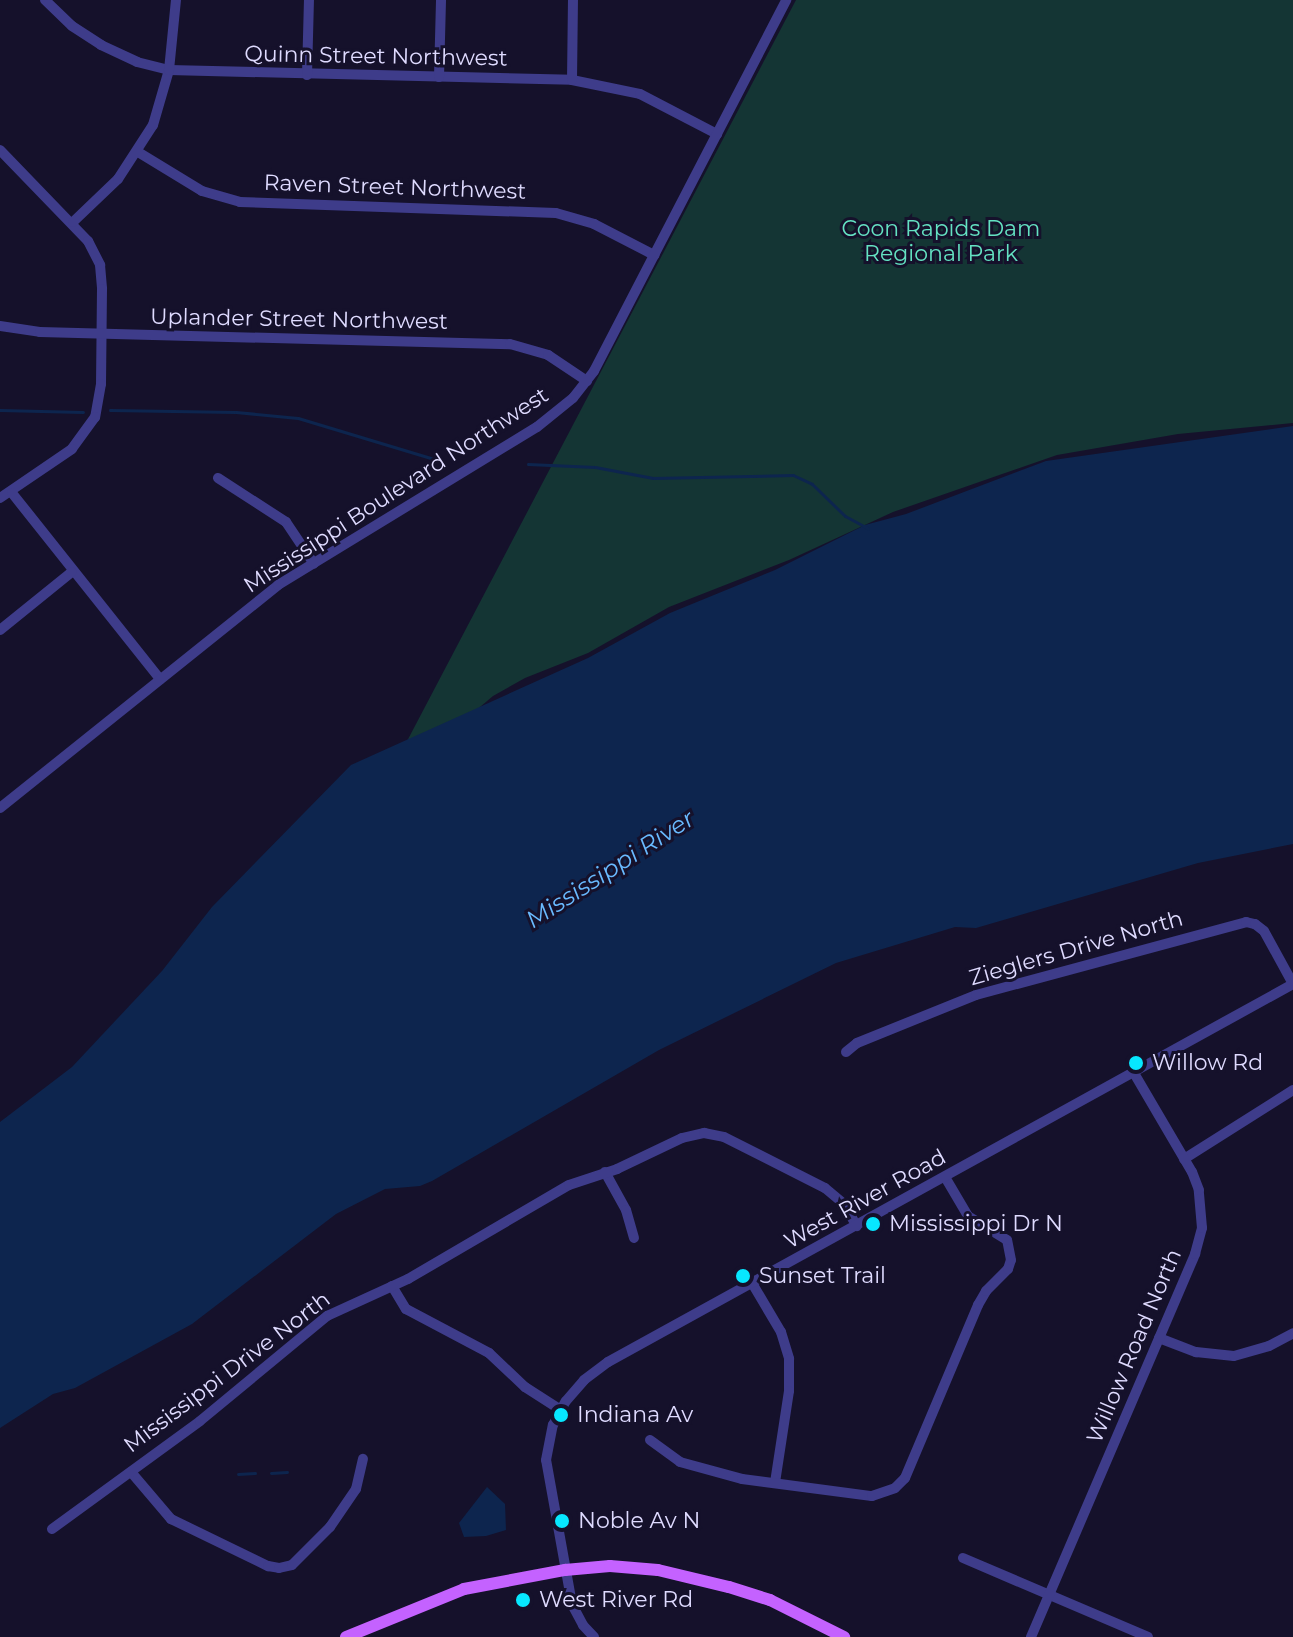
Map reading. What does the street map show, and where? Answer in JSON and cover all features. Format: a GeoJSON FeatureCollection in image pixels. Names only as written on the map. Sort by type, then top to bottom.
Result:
{"type":"FeatureCollection","features":[{"type":"Feature","properties":{"kind":"main road"},"geometry":{"type":"LineString","coordinates":[[346,1637],[464,1589],[565,1570],[639,1567],[697,1578],[770,1600],[844,1637]]}},
{"type":"Feature","properties":{"kind":"street","name":"Quinn Street Northwest"},"geometry":{"type":"LineString","coordinates":[[45,0],[72,26],[101,45],[137,62],[169,70],[572,80],[640,94],[717,134]]}},
{"type":"Feature","properties":{"kind":"street"},"geometry":{"type":"LineString","coordinates":[[73,222],[118,179],[153,125],[169,70],[176,0]]}},
{"type":"Feature","properties":{"kind":"street"},"geometry":{"type":"LineString","coordinates":[[307,75],[309,0]]}},
{"type":"Feature","properties":{"kind":"street"},"geometry":{"type":"LineString","coordinates":[[439,77],[441,0]]}},
{"type":"Feature","properties":{"kind":"street"},"geometry":{"type":"LineString","coordinates":[[572,80],[573,0]]}},
{"type":"Feature","properties":{"kind":"street","name":"Mississippi Boulevard Northwest"},"geometry":{"type":"LineString","coordinates":[[0,808],[278,585],[548,420],[587,381],[786,0]]}},
{"type":"Feature","properties":{"kind":"street"},"geometry":{"type":"LineString","coordinates":[[0,150],[73,222],[92,247],[100,265],[102,334],[99,402],[90,428],[72,449],[12,493],[0,498]]}},
{"type":"Feature","properties":{"kind":"street","name":"Raven Street Northwest"},"geometry":{"type":"LineString","coordinates":[[138,152],[202,191],[240,202],[556,213],[594,224],[654,255]]}},
{"type":"Feature","properties":{"kind":"street","name":"Uplander Street Northwest"},"geometry":{"type":"LineString","coordinates":[[0,326],[102,334],[510,344],[548,355],[587,381]]}},
{"type":"Feature","properties":{"kind":"street"},"geometry":{"type":"LineString","coordinates":[[218,478],[286,522],[314,564]]}},
{"type":"Feature","properties":{"kind":"street"},"geometry":{"type":"LineString","coordinates":[[12,493],[160,679]]}},
{"type":"Feature","properties":{"kind":"street"},"geometry":{"type":"LineString","coordinates":[[0,630],[72,572]]}},
{"type":"Feature","properties":{"kind":"street","name":"Zieglers Drive North"},"geometry":{"type":"LineString","coordinates":[[846,1052],[857,1043],[976,995],[1246,922],[1264,931],[1293,984]]}},
{"type":"Feature","properties":{"kind":"street","name":"West River Road"},"geometry":{"type":"LineString","coordinates":[[594,1637],[575,1613],[546,1460],[550,1435],[561,1410],[584,1380],[608,1362],[1293,984]]}},
{"type":"Feature","properties":{"kind":"street","name":"Willow Road North"},"geometry":{"type":"LineString","coordinates":[[1031,1637],[1159,1338],[1202,1228],[1199,1190],[1134,1073]]}},
{"type":"Feature","properties":{"kind":"street"},"geometry":{"type":"LineString","coordinates":[[1184,1159],[1293,1090]]}},
{"type":"Feature","properties":{"kind":"street","name":"Mississippi Drive North"},"geometry":{"type":"LineString","coordinates":[[52,1529],[200,1421],[327,1316],[392,1286],[569,1185],[687,1136],[717,1135],[832,1192],[857,1226]]}},
{"type":"Feature","properties":{"kind":"street"},"geometry":{"type":"LineString","coordinates":[[605,1172],[626,1210],[634,1238]]}},
{"type":"Feature","properties":{"kind":"street"},"geometry":{"type":"LineString","coordinates":[[650,1440],[680,1462],[712,1473],[872,1496],[895,1488],[905,1478],[978,1305],[986,1291],[1008,1269],[1011,1260],[1007,1240],[968,1216],[945,1177]]}},
{"type":"Feature","properties":{"kind":"street"},"geometry":{"type":"LineString","coordinates":[[752,1283],[781,1332],[789,1359],[789,1391],[775,1483]]}},
{"type":"Feature","properties":{"kind":"street"},"geometry":{"type":"LineString","coordinates":[[392,1286],[406,1309],[489,1353],[525,1387],[561,1410]]}},
{"type":"Feature","properties":{"kind":"street"},"geometry":{"type":"LineString","coordinates":[[1159,1338],[1196,1352],[1234,1356],[1261,1349],[1293,1333]]}},
{"type":"Feature","properties":{"kind":"street"},"geometry":{"type":"LineString","coordinates":[[131,1472],[171,1519],[268,1566],[279,1568],[292,1565],[330,1527],[356,1489],[363,1459]]}},
{"type":"Feature","properties":{"kind":"street"},"geometry":{"type":"LineString","coordinates":[[963,1558],[1148,1637]]}},
{"type":"Feature","properties":{"kind":"green space","name":"Coon Rapids Dam Regional Park"},"geometry":{"type":"Polygon","coordinates":[[[796,0],[1293,0],[1293,423],[1178,434],[1057,455],[893,512],[789,560],[669,607],[588,653],[525,678],[493,696],[441,740],[395,764],[796,0]]]}},
{"type":"Feature","properties":{"kind":"water","name":"Mississippi River"},"geometry":{"type":"Polygon","coordinates":[[[1293,426],[1293,844],[1198,863],[976,928],[955,927],[836,963],[659,1050],[432,1181],[420,1186],[385,1189],[336,1214],[192,1324],[75,1388],[53,1394],[0,1428],[0,1122],[72,1067],[162,971],[212,907],[351,765],[588,658],[670,613],[775,570],[865,525],[906,514],[1046,461],[1293,426]]]}},
{"type":"Feature","properties":{"kind":"water"},"geometry":{"type":"Polygon","coordinates":[[[487,1487],[505,1504],[506,1530],[486,1536],[464,1537],[459,1523],[487,1487]]]}},
{"type":"Feature","properties":{"kind":"waterway"},"geometry":{"type":"LineString","coordinates":[[0,410],[83,412]]}},
{"type":"Feature","properties":{"kind":"waterway"},"geometry":{"type":"LineString","coordinates":[[110,410],[236,412],[298,418],[434,459]]}},
{"type":"Feature","properties":{"kind":"waterway"},"geometry":{"type":"LineString","coordinates":[[528,464],[595,467],[653,478],[793,475],[812,484],[845,516],[868,528]]}},
{"type":"Feature","properties":{"kind":"waterway"},"geometry":{"type":"LineString","coordinates":[[271,1473],[287,1472]]}},
{"type":"Feature","properties":{"kind":"waterway"},"geometry":{"type":"LineString","coordinates":[[238,1474],[255,1473]]}},
{"type":"Feature","properties":{"kind":"place","name":"Willow Rd"},"geometry":{"type":"Point","coordinates":[1136,1063]}},
{"type":"Feature","properties":{"kind":"place","name":"Mississippi Dr N"},"geometry":{"type":"Point","coordinates":[873,1224]}},
{"type":"Feature","properties":{"kind":"place","name":"Sunset Trail"},"geometry":{"type":"Point","coordinates":[743,1276]}},
{"type":"Feature","properties":{"kind":"place","name":"Indiana Av"},"geometry":{"type":"Point","coordinates":[561,1415]}},
{"type":"Feature","properties":{"kind":"place","name":"Noble Av N"},"geometry":{"type":"Point","coordinates":[562,1521]}},
{"type":"Feature","properties":{"kind":"place","name":"West River Rd"},"geometry":{"type":"Point","coordinates":[523,1600]}}]}
